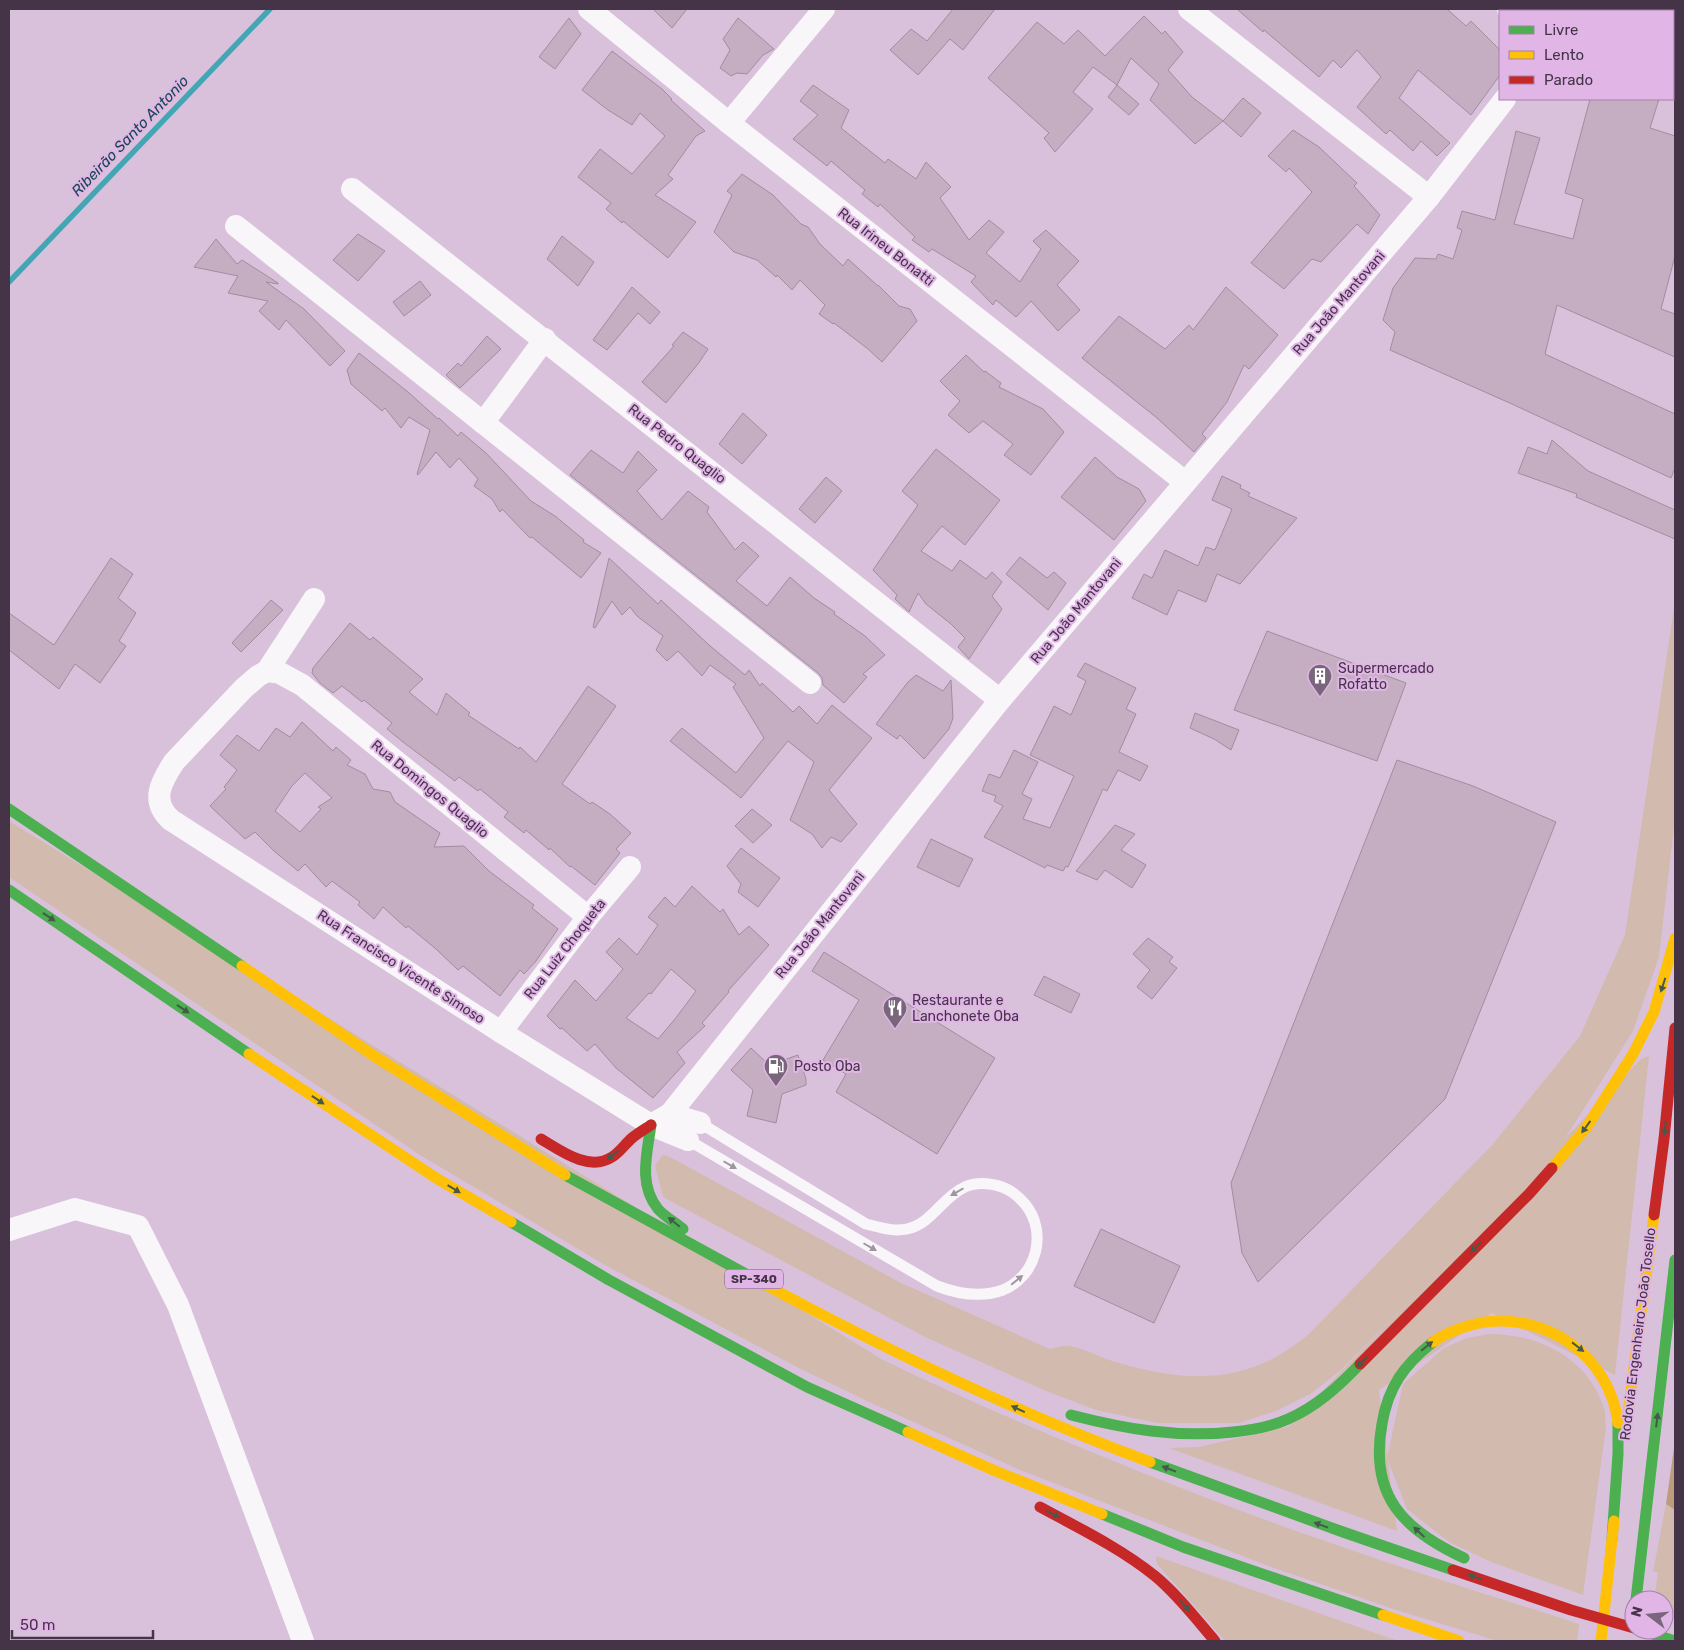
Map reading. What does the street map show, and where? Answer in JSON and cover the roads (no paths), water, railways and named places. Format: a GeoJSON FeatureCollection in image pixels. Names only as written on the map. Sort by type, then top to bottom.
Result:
{"type":"FeatureCollection","features":[{"type":"Feature","properties":{"kind":"highway","name":"SP-340"},"geometry":{"type":"LineString","coordinates":[[9,808],[278,992],[445,1101],[581,1185],[846,1328],[1032,1415],[1121,1451],[1343,1532],[1571,1610],[1624,1625]]}},
{"type":"Feature","properties":{"kind":"highway"},"geometry":{"type":"LineString","coordinates":[[9,890],[261,1062],[436,1178],[609,1280],[807,1387],[993,1483]]}},
{"type":"Feature","properties":{"kind":"highway"},"geometry":{"type":"LineString","coordinates":[[1059,1412],[1109,1425],[1157,1434],[1191,1436],[1222,1434],[1251,1430],[1281,1422],[1307,1409],[1336,1388],[1529,1194],[1586,1128],[1632,1054],[1654,1012],[1675,938]]}},
{"type":"Feature","properties":{"kind":"highway","name":"Rodovia Engenheiro João Tosello"},"geometry":{"type":"LineString","coordinates":[[1601,1641],[1612,1539],[1664,1139],[1675,1028]]}},
{"type":"Feature","properties":{"kind":"highway"},"geometry":{"type":"LineString","coordinates":[[445,1101],[497,1120]]}},
{"type":"Feature","properties":{"kind":"highway"},"geometry":{"type":"LineString","coordinates":[[532,1134],[573,1158],[590,1162],[602,1162],[611,1158],[633,1137],[660,1119]]}},
{"type":"Feature","properties":{"kind":"highway"},"geometry":{"type":"LineString","coordinates":[[660,1119],[644,1166],[645,1184],[651,1198],[659,1209],[725,1264]]}},
{"type":"Feature","properties":{"kind":"highway","name":"Rodovia Engenheiro João Tosello"},"geometry":{"type":"LineString","coordinates":[[1637,1590],[1675,1260]]}},
{"type":"Feature","properties":{"kind":"highway"},"geometry":{"type":"LineString","coordinates":[[1571,1610],[1427,1540],[1406,1520],[1390,1500],[1381,1477],[1378,1452],[1380,1426],[1387,1400],[1399,1376],[1415,1356],[1435,1339],[1460,1327],[1484,1321],[1512,1320],[1540,1327],[1567,1339],[1588,1355],[1605,1380],[1615,1405],[1619,1436],[1612,1539]]}},
{"type":"Feature","properties":{"kind":"highway"},"geometry":{"type":"LineString","coordinates":[[920,1363],[1031,1402]]}},
{"type":"Feature","properties":{"kind":"highway"},"geometry":{"type":"LineString","coordinates":[[807,1387],[993,1470],[1183,1547],[1459,1641]]}},
{"type":"Feature","properties":{"kind":"highway"},"geometry":{"type":"LineString","coordinates":[[1641,1555],[1670,1403]]}},
{"type":"Feature","properties":{"kind":"highway"},"geometry":{"type":"LineString","coordinates":[[1028,1501],[1120,1551],[1156,1576],[1184,1603],[1215,1641]]}},
{"type":"Feature","properties":{"kind":"street","name":"Rua Irineu Bonatti"},"geometry":{"type":"LineString","coordinates":[[589,9],[728,123],[1185,482]]}},
{"type":"Feature","properties":{"kind":"street"},"geometry":{"type":"LineString","coordinates":[[728,123],[824,9]]}},
{"type":"Feature","properties":{"kind":"street"},"geometry":{"type":"LineString","coordinates":[[1189,9],[1429,197]]}},
{"type":"Feature","properties":{"kind":"street","name":"Rua João Mantovani"},"geometry":{"type":"LineString","coordinates":[[660,1119],[1000,700],[1429,197],[1504,100]]}},
{"type":"Feature","properties":{"kind":"street","name":"Rua Pedro Quaglio"},"geometry":{"type":"LineString","coordinates":[[352,188],[1000,700]]}},
{"type":"Feature","properties":{"kind":"street"},"geometry":{"type":"LineString","coordinates":[[236,226],[810,683]]}},
{"type":"Feature","properties":{"kind":"street"},"geometry":{"type":"LineString","coordinates":[[483,423],[545,339]]}},
{"type":"Feature","properties":{"kind":"street"},"geometry":{"type":"LineString","coordinates":[[267,671],[314,599]]}},
{"type":"Feature","properties":{"kind":"street","name":"Rua Francisco Vicente Simoso"},"geometry":{"type":"LineString","coordinates":[[267,671],[244,688],[174,762],[162,783],[159,801],[163,811],[171,820],[502,1032],[660,1119],[694,1131]]}},
{"type":"Feature","properties":{"kind":"street","name":"Rua Domingos Quaglio"},"geometry":{"type":"LineString","coordinates":[[267,671],[280,673],[302,685],[588,917]]}},
{"type":"Feature","properties":{"kind":"street","name":"Rua Luiz Choqueta"},"geometry":{"type":"LineString","coordinates":[[502,1032],[588,917],[630,867]]}},
{"type":"Feature","properties":{"kind":"street"},"geometry":{"type":"LineString","coordinates":[[9,1230],[75,1209],[138,1226],[178,1305],[303,1641]]}},
{"type":"Feature","properties":{"kind":"lane"},"geometry":{"type":"LineString","coordinates":[[694,1131],[866,1224],[888,1230],[907,1229],[924,1221],[950,1195],[965,1187],[984,1184],[1002,1187],[1019,1196],[1025,1203],[1037,1228],[1037,1247],[1031,1265],[1020,1280],[1003,1290],[970,1295],[952,1292],[937,1286],[694,1131]]}},
{"type":"Feature","properties":{"kind":"waterway","name":"Ribeirão Santo Antonio"},"geometry":{"type":"LineString","coordinates":[[9,282],[270,9]]}},
{"type":"Feature","properties":{"kind":"place","name":"Supermercado Rofatto"},"geometry":{"type":"Point","coordinates":[1320,697]}},
{"type":"Feature","properties":{"kind":"place","name":"Restaurante e Lanchonete Oba"},"geometry":{"type":"Point","coordinates":[895,1029]}},
{"type":"Feature","properties":{"kind":"place","name":"Posto Oba"},"geometry":{"type":"Point","coordinates":[776,1087]}}]}
